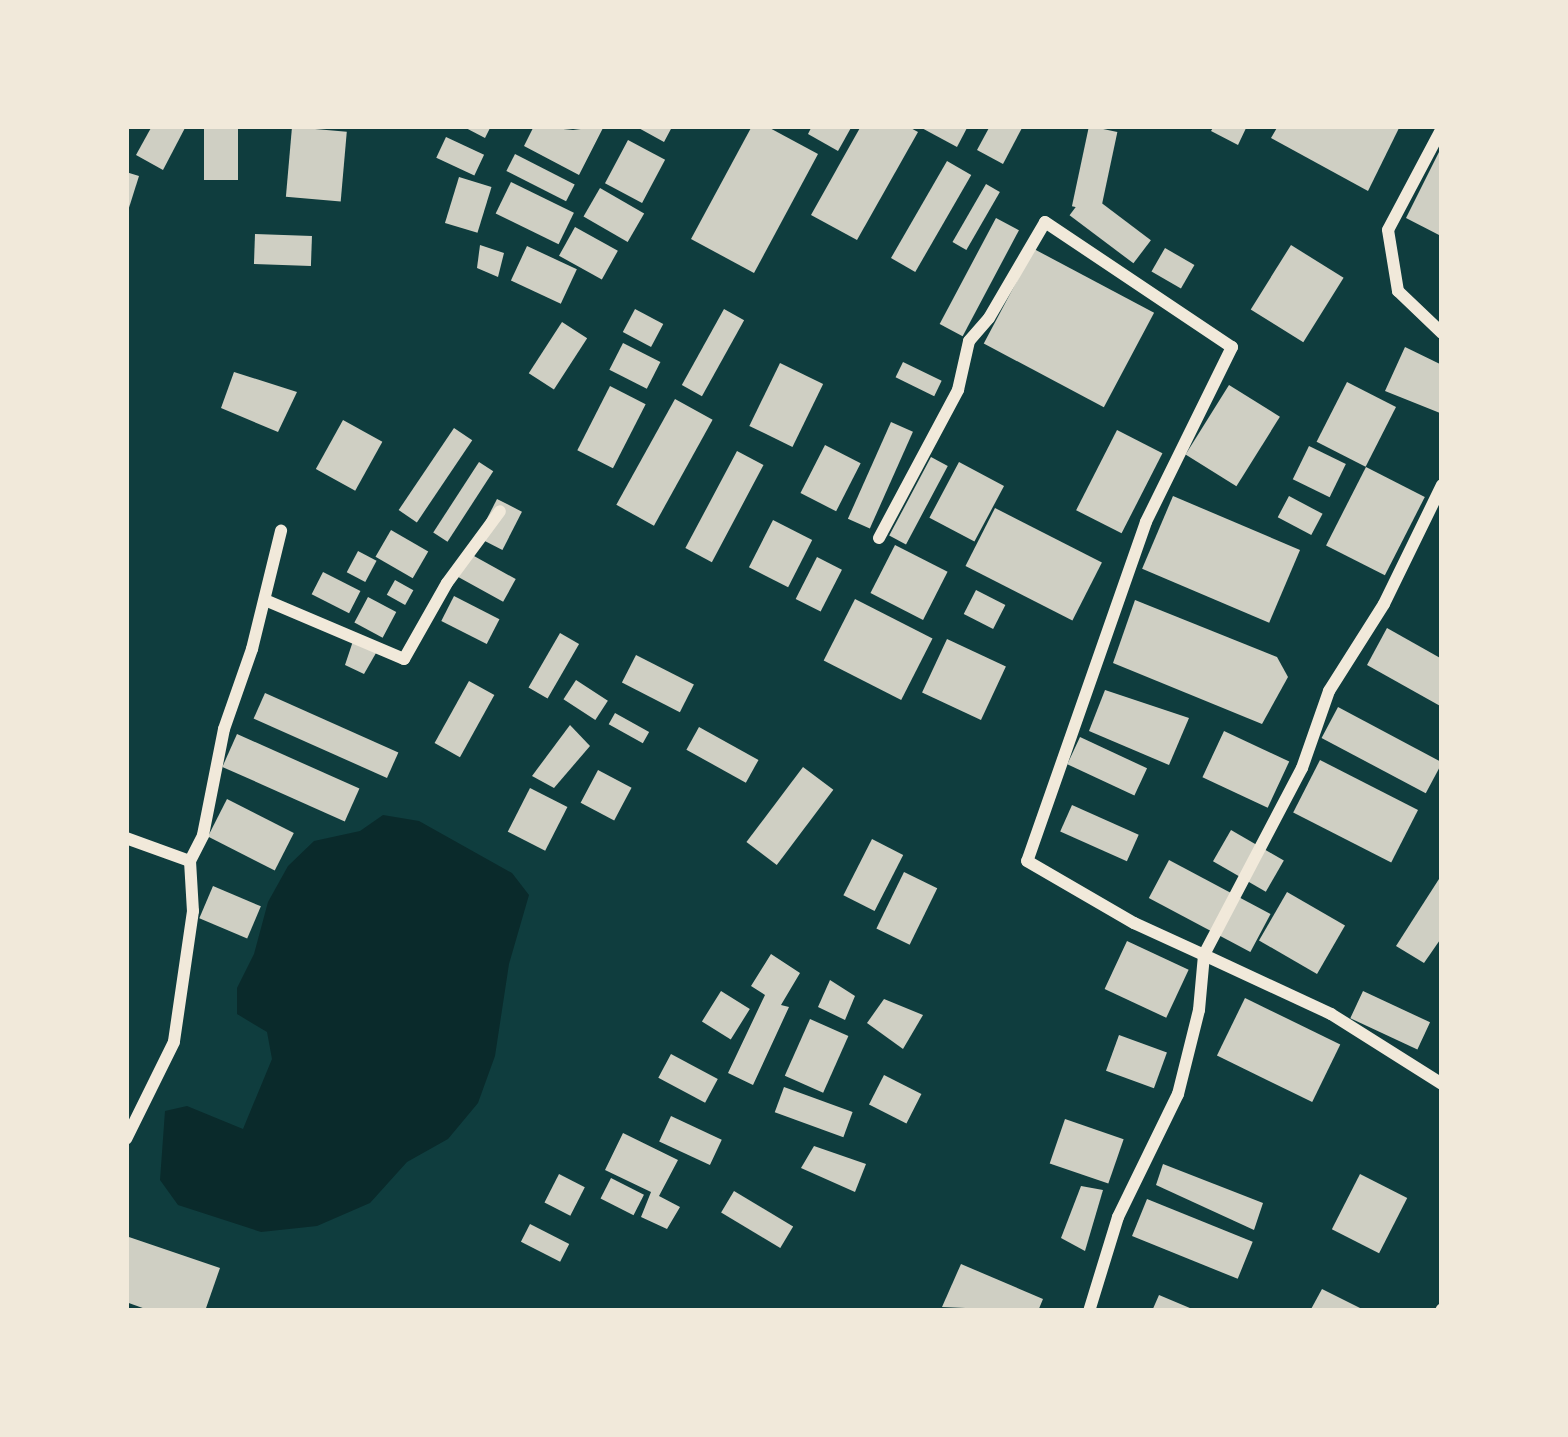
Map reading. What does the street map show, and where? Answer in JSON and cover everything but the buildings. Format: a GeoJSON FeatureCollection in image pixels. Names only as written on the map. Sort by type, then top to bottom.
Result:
{"type":"FeatureCollection","features":[{"type":"Feature","properties":{"kind":"street"},"geometry":{"type":"LineString","coordinates":[[1442,128],[1388,230],[1398,290],[1442,333]]}},
{"type":"Feature","properties":{"kind":"street"},"geometry":{"type":"LineString","coordinates":[[879,538],[958,390],[969,341],[989,318],[1045,222],[1232,347],[1146,522],[1027,861],[1134,923],[1331,1014],[1442,1084]]}},
{"type":"Feature","properties":{"kind":"street"},"geometry":{"type":"LineString","coordinates":[[1089,1311],[1118,1217],[1178,1094],[1199,1010],[1204,955],[1302,767],[1329,691],[1384,604],[1442,485]]}},
{"type":"Feature","properties":{"kind":"street"},"geometry":{"type":"LineString","coordinates":[[266,600],[404,659],[447,583],[500,511]]}},
{"type":"Feature","properties":{"kind":"street"},"geometry":{"type":"LineString","coordinates":[[126,1138],[174,1042],[193,911],[190,861],[203,835],[224,729],[266,600],[281,531]]}},
{"type":"Feature","properties":{"kind":"street"},"geometry":{"type":"LineString","coordinates":[[126,838],[190,861]]}},
{"type":"Feature","properties":{"kind":"water"},"geometry":{"type":"Polygon","coordinates":[[[383,815],[419,821],[512,873],[529,895],[509,964],[495,1056],[478,1103],[448,1139],[407,1162],[370,1203],[317,1226],[261,1232],[178,1205],[160,1180],[165,1111],[187,1106],[243,1129],[272,1059],[267,1032],[237,1014],[237,988],[254,954],[268,902],[288,866],[314,841],[360,831],[383,815]]]}}]}
